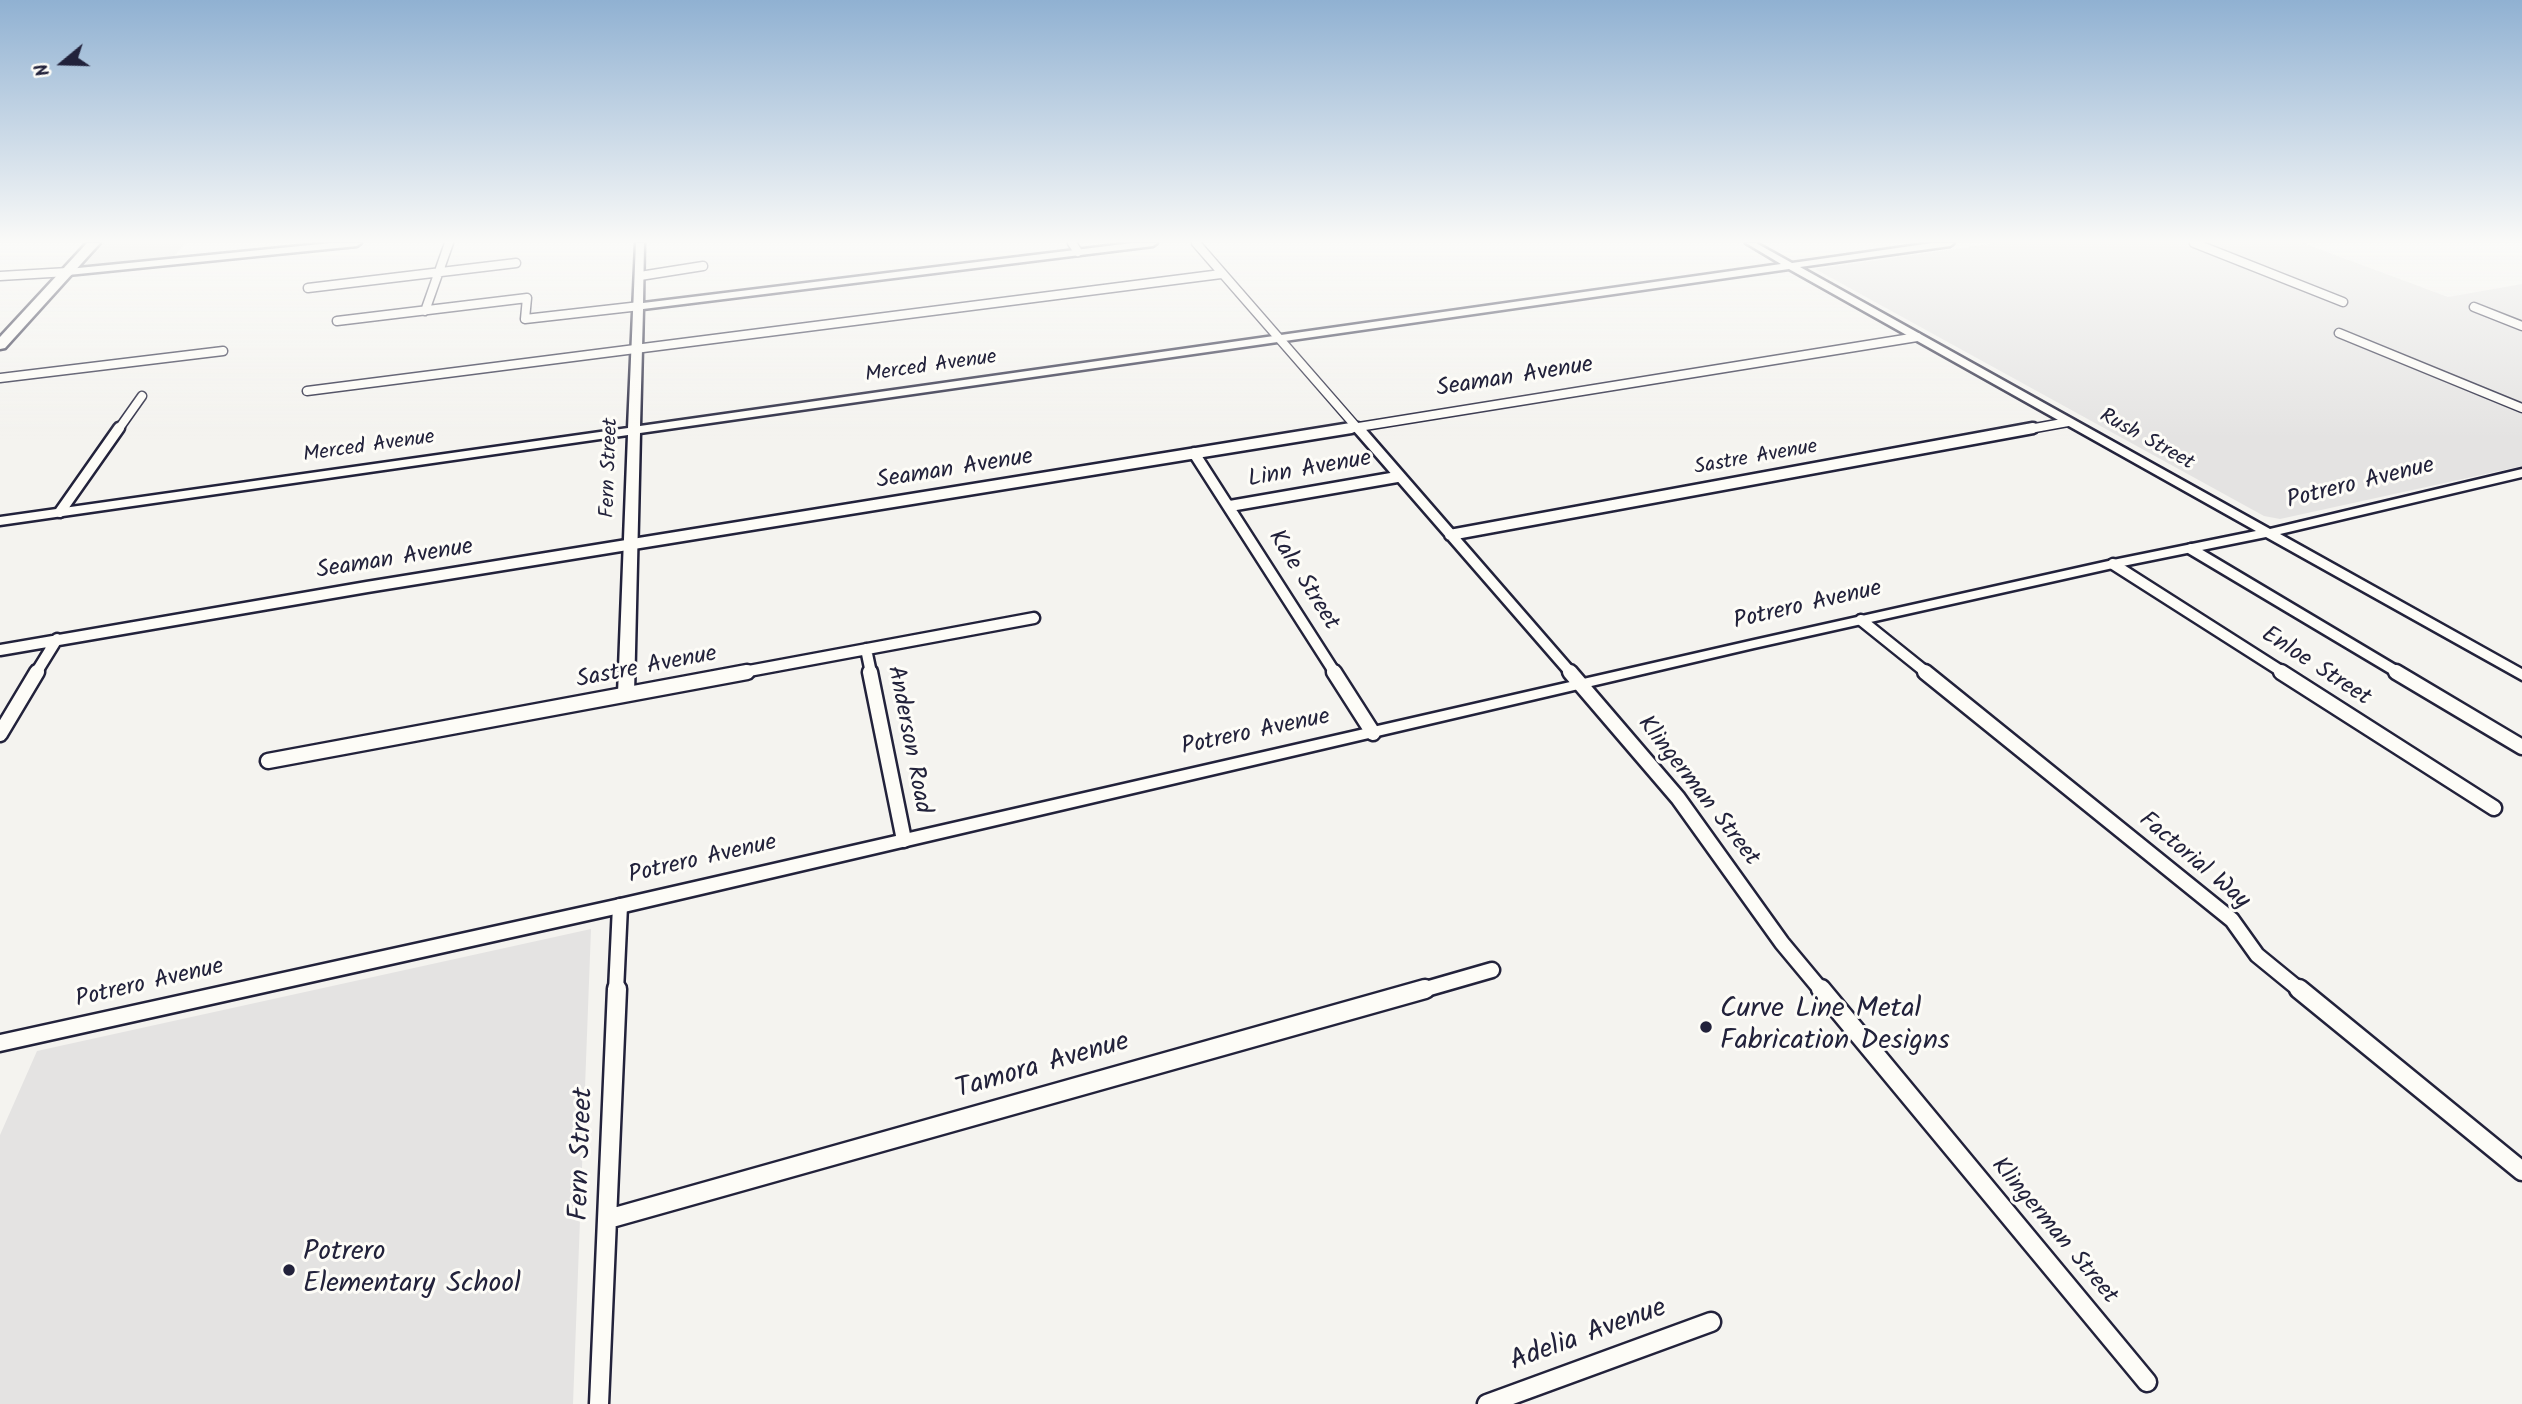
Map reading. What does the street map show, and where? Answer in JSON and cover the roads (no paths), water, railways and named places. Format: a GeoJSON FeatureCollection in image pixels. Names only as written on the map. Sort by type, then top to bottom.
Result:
{"type":"FeatureCollection","features":[{"type":"Feature","properties":{"kind":"main road"},"geometry":{"type":"LineString","coordinates":[[0,326],[17,309]]}},
{"type":"Feature","properties":{"kind":"main road"},"geometry":{"type":"LineString","coordinates":[[0,345],[34,309]]}},
{"type":"Feature","properties":{"kind":"street"},"geometry":{"type":"LineString","coordinates":[[337,321],[444,309]]}},
{"type":"Feature","properties":{"kind":"street"},"geometry":{"type":"LineString","coordinates":[[526,309],[525,319],[618,309]]}},
{"type":"Feature","properties":{"kind":"street","name":"Fern Street"},"geometry":{"type":"LineString","coordinates":[[626,694],[640,309]]}},
{"type":"Feature","properties":{"kind":"street"},"geometry":{"type":"LineString","coordinates":[[307,391],[957,309]]}},
{"type":"Feature","properties":{"kind":"street","name":"Klingerman Street"},"geometry":{"type":"LineString","coordinates":[[1252,309],[1678,798],[1782,943],[2057,1270],[2147,1382]]}},
{"type":"Feature","properties":{"kind":"street","name":"Merced Avenue"},"geometry":{"type":"LineString","coordinates":[[0,521],[1492,309]]}},
{"type":"Feature","properties":{"kind":"street","name":"Rush Street"},"geometry":{"type":"LineString","coordinates":[[1866,309],[2522,675]]}},
{"type":"Feature","properties":{"kind":"street"},"geometry":{"type":"LineString","coordinates":[[2478,309],[2522,326]]}},
{"type":"Feature","properties":{"kind":"street"},"geometry":{"type":"LineString","coordinates":[[2339,333],[2522,408]]}},
{"type":"Feature","properties":{"kind":"street","name":"Seaman Avenue"},"geometry":{"type":"LineString","coordinates":[[0,650],[631,544],[1917,337]]}},
{"type":"Feature","properties":{"kind":"street"},"geometry":{"type":"LineString","coordinates":[[0,378],[223,351]]}},
{"type":"Feature","properties":{"kind":"street"},"geometry":{"type":"LineString","coordinates":[[60,512],[142,396]]}},
{"type":"Feature","properties":{"kind":"street","name":"Sastre Avenue"},"geometry":{"type":"LineString","coordinates":[[1450,535],[2068,422]]}},
{"type":"Feature","properties":{"kind":"street","name":"Kale Street"},"geometry":{"type":"LineString","coordinates":[[1194,453],[1373,733]]}},
{"type":"Feature","properties":{"kind":"street","name":"Potrero Avenue"},"geometry":{"type":"LineString","coordinates":[[0,1043],[620,906],[1861,620],[2268,533],[2522,473]]}},
{"type":"Feature","properties":{"kind":"street","name":"Linn Avenue"},"geometry":{"type":"LineString","coordinates":[[1230,506],[1397,477]]}},
{"type":"Feature","properties":{"kind":"street","name":"Enloe Street"},"geometry":{"type":"LineString","coordinates":[[2191,550],[2522,747]]}},
{"type":"Feature","properties":{"kind":"street","name":"Enloe Street"},"geometry":{"type":"LineString","coordinates":[[2113,564],[2494,808]]}},
{"type":"Feature","properties":{"kind":"street","name":"Sastre Avenue"},"geometry":{"type":"LineString","coordinates":[[268,761],[1034,618]]}},
{"type":"Feature","properties":{"kind":"street","name":"Factorial Way"},"geometry":{"type":"LineString","coordinates":[[1861,620],[2232,920],[2257,955],[2522,1171]]}},
{"type":"Feature","properties":{"kind":"street"},"geometry":{"type":"LineString","coordinates":[[0,734],[57,639]]}},
{"type":"Feature","properties":{"kind":"street","name":"Anderson Road"},"geometry":{"type":"LineString","coordinates":[[866,649],[904,840]]}},
{"type":"Feature","properties":{"kind":"street","name":"Fern Street"},"geometry":{"type":"LineString","coordinates":[[599,1404],[620,906]]}},
{"type":"Feature","properties":{"kind":"street","name":"Tamora Avenue"},"geometry":{"type":"LineString","coordinates":[[608,1219],[1493,970]]}},
{"type":"Feature","properties":{"kind":"street","name":"Adelia Avenue"},"geometry":{"type":"LineString","coordinates":[[1487,1404],[1711,1322]]}},
{"type":"Feature","properties":{"kind":"place","name":"Curve Line Metal Fabrication Designs"},"geometry":{"type":"Point","coordinates":[1706,1027]}},
{"type":"Feature","properties":{"kind":"place","name":"Potrero Elementary School"},"geometry":{"type":"Point","coordinates":[289,1270]}}]}
